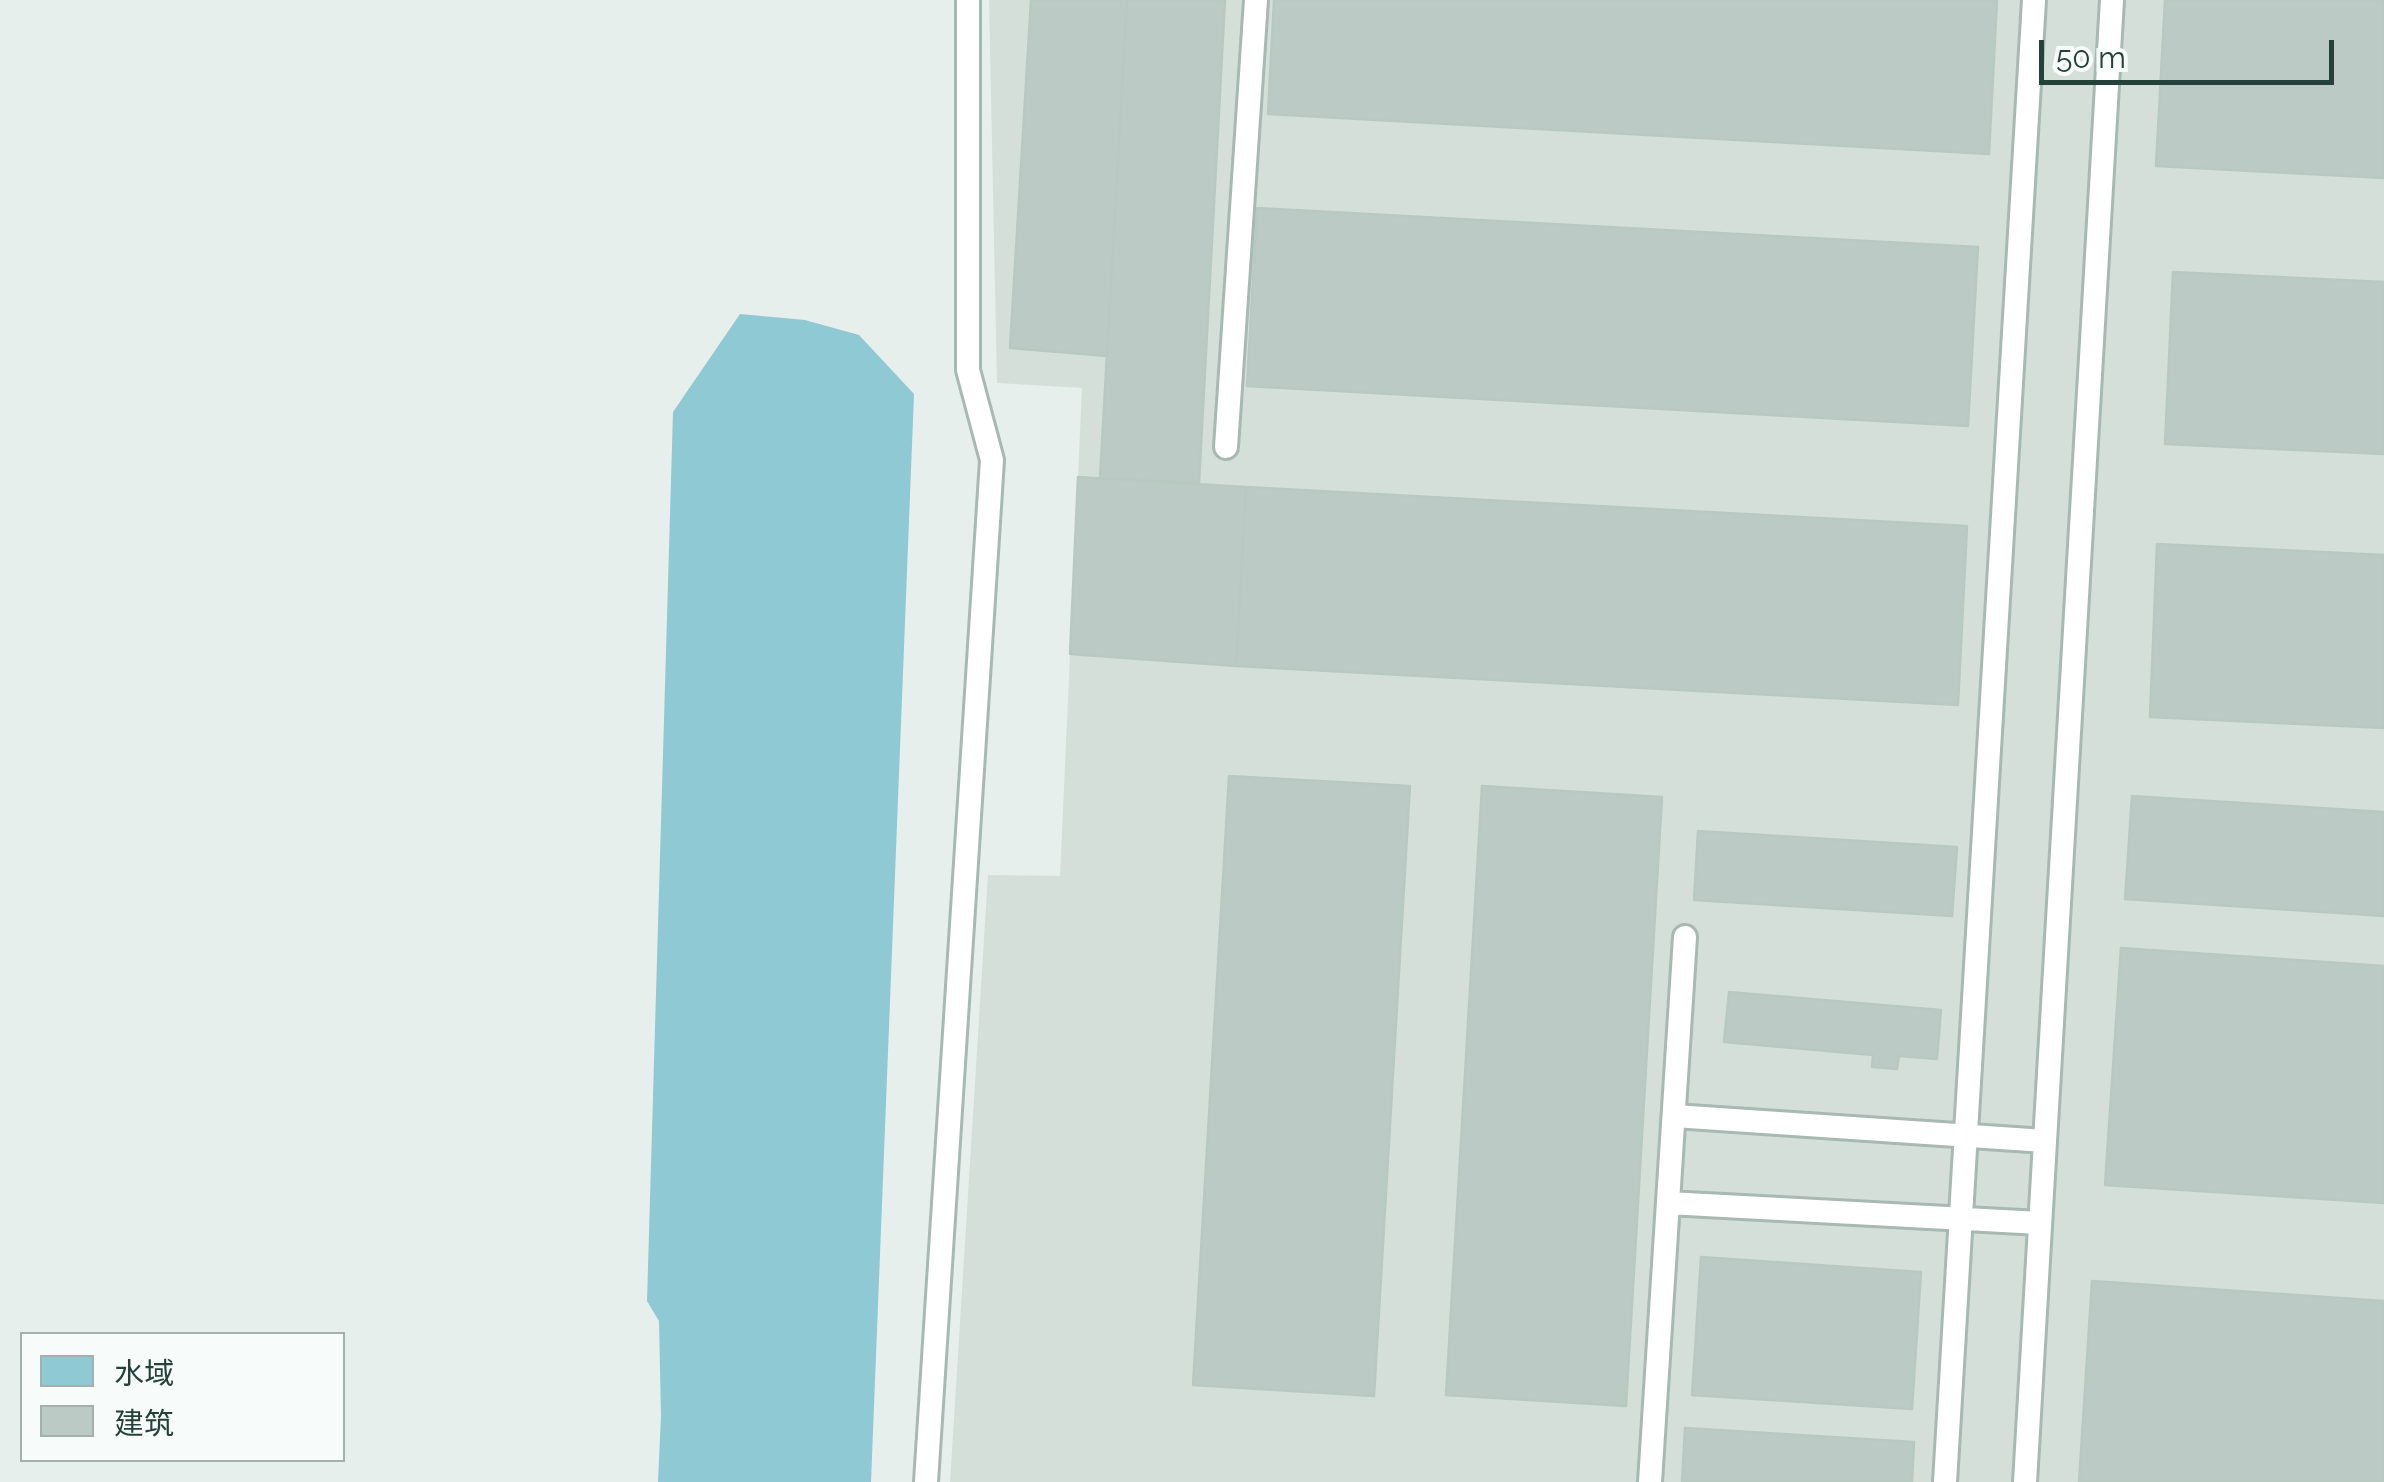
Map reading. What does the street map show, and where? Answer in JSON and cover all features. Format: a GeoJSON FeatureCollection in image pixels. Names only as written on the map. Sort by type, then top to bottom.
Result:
{"type":"FeatureCollection","features":[{"type":"Feature","properties":{"kind":"lane"},"geometry":{"type":"LineString","coordinates":[[926,1482],[992,460],[968,370],[968,0]]}},
{"type":"Feature","properties":{"kind":"lane"},"geometry":{"type":"LineString","coordinates":[[1226,447],[1256,0]]}},
{"type":"Feature","properties":{"kind":"lane"},"geometry":{"type":"LineString","coordinates":[[1945,1482],[2034,0]]}},
{"type":"Feature","properties":{"kind":"lane"},"geometry":{"type":"LineString","coordinates":[[2024,1482],[2112,0]]}},
{"type":"Feature","properties":{"kind":"lane"},"geometry":{"type":"LineString","coordinates":[[1650,1482],[1685,937]]}},
{"type":"Feature","properties":{"kind":"lane"},"geometry":{"type":"LineString","coordinates":[[1674,1116],[2045,1140]]}},
{"type":"Feature","properties":{"kind":"lane"},"geometry":{"type":"LineString","coordinates":[[1668,1203],[2040,1223]]}},
{"type":"Feature","properties":{"kind":"shaded area"},"geometry":{"type":"Polygon","coordinates":[[[989,0],[2384,0],[2384,1482],[950,1482],[988,875],[1060,876],[1082,388],[997,383],[989,0]]]}},
{"type":"Feature","properties":{"kind":"water"},"geometry":{"type":"Polygon","coordinates":[[[740,314],[805,320],[859,335],[914,394],[871,1482],[658,1482],[659,1321],[647,1301],[673,412],[740,314]]]}},
{"type":"Feature","properties":{"kind":"building"},"geometry":{"type":"Polygon","coordinates":[[[1031,0],[1127,0],[1107,356],[1010,348],[1031,0]]]}},
{"type":"Feature","properties":{"kind":"building"},"geometry":{"type":"Polygon","coordinates":[[[1127,0],[1225,0],[1199,483],[1100,478],[1127,0]]]}},
{"type":"Feature","properties":{"kind":"building"},"geometry":{"type":"Polygon","coordinates":[[[1274,0],[1997,0],[1989,154],[1268,114],[1274,0]]]}},
{"type":"Feature","properties":{"kind":"building"},"geometry":{"type":"Polygon","coordinates":[[[2165,0],[2384,0],[2384,178],[2156,166],[2165,0]]]}},
{"type":"Feature","properties":{"kind":"building"},"geometry":{"type":"Polygon","coordinates":[[[1257,208],[1978,247],[1968,426],[1247,386],[1257,208]]]}},
{"type":"Feature","properties":{"kind":"building"},"geometry":{"type":"Polygon","coordinates":[[[2173,272],[2384,282],[2384,454],[2165,444],[2173,272]]]}},
{"type":"Feature","properties":{"kind":"building"},"geometry":{"type":"Polygon","coordinates":[[[1078,477],[1246,487],[1236,666],[1070,654],[1078,477]]]}},
{"type":"Feature","properties":{"kind":"building"},"geometry":{"type":"Polygon","coordinates":[[[1246,487],[1967,526],[1958,705],[1236,666],[1246,487]]]}},
{"type":"Feature","properties":{"kind":"building"},"geometry":{"type":"Polygon","coordinates":[[[2157,544],[2384,555],[2384,728],[2150,717],[2157,544]]]}},
{"type":"Feature","properties":{"kind":"building"},"geometry":{"type":"Polygon","coordinates":[[[1229,776],[1410,786],[1374,1396],[1193,1385],[1229,776]]]}},
{"type":"Feature","properties":{"kind":"building"},"geometry":{"type":"Polygon","coordinates":[[[1482,786],[1662,797],[1626,1406],[1446,1395],[1482,786]]]}},
{"type":"Feature","properties":{"kind":"building"},"geometry":{"type":"Polygon","coordinates":[[[2132,796],[2384,812],[2384,916],[2125,899],[2132,796]]]}},
{"type":"Feature","properties":{"kind":"building"},"geometry":{"type":"Polygon","coordinates":[[[1698,831],[1957,847],[1952,916],[1694,900],[1698,831]]]}},
{"type":"Feature","properties":{"kind":"building"},"geometry":{"type":"Polygon","coordinates":[[[2121,948],[2384,966],[2384,1203],[2105,1185],[2121,948]]]}},
{"type":"Feature","properties":{"kind":"building"},"geometry":{"type":"Polygon","coordinates":[[[1729,992],[1941,1010],[1937,1059],[1899,1056],[1897,1069],[1872,1067],[1873,1055],[1724,1042],[1729,992]]]}},
{"type":"Feature","properties":{"kind":"building"},"geometry":{"type":"Polygon","coordinates":[[[1701,1257],[1921,1272],[1912,1409],[1692,1395],[1701,1257]]]}},
{"type":"Feature","properties":{"kind":"building"},"geometry":{"type":"Polygon","coordinates":[[[2092,1281],[2384,1301],[2384,1482],[2079,1482],[2092,1281]]]}},
{"type":"Feature","properties":{"kind":"building"},"geometry":{"type":"Polygon","coordinates":[[[1685,1428],[1914,1442],[1912,1482],[1682,1482],[1685,1428]]]}}]}
